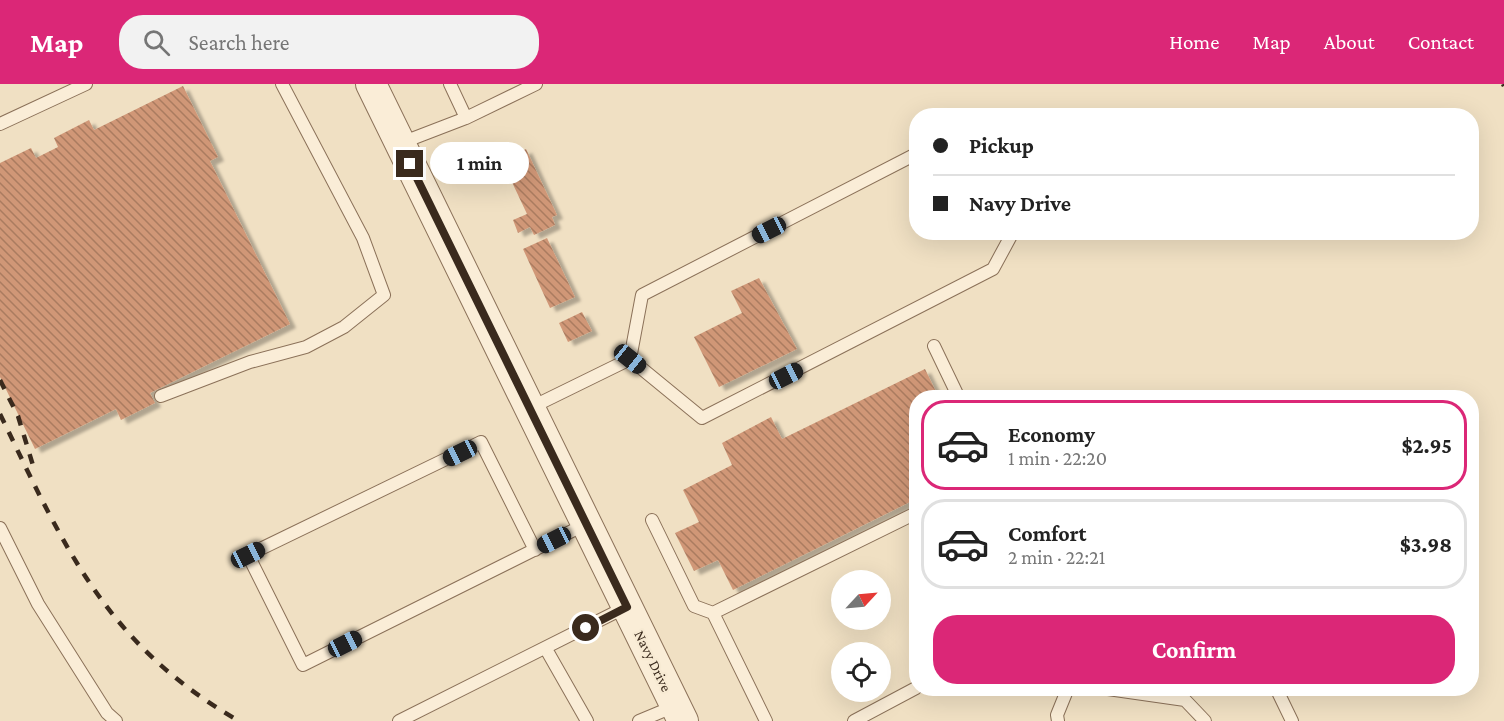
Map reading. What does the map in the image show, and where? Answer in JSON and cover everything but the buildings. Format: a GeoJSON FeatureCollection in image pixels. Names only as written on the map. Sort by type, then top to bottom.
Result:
{"type":"FeatureCollection","features":[{"type":"Feature","properties":{"kind":"street","name":"Navy Drive"},"geometry":{"type":"LineString","coordinates":[[371,84],[679,713]]}},
{"type":"Feature","properties":{"kind":"lane"},"geometry":{"type":"LineString","coordinates":[[0,124],[86,84]]}},
{"type":"Feature","properties":{"kind":"lane"},"geometry":{"type":"LineString","coordinates":[[161,396],[250,362],[306,347],[344,327],[384,295],[363,238],[282,84]]}},
{"type":"Feature","properties":{"kind":"lane"},"geometry":{"type":"LineString","coordinates":[[450,84],[466,118]]}},
{"type":"Feature","properties":{"kind":"lane"},"geometry":{"type":"LineString","coordinates":[[400,143],[466,118],[536,84]]}},
{"type":"Feature","properties":{"kind":"lane"},"geometry":{"type":"LineString","coordinates":[[630,359],[642,295],[909,158]]}},
{"type":"Feature","properties":{"kind":"lane"},"geometry":{"type":"LineString","coordinates":[[630,359],[702,418],[993,269],[1009,240]]}},
{"type":"Feature","properties":{"kind":"lane"},"geometry":{"type":"LineString","coordinates":[[934,346],[955,390]]}},
{"type":"Feature","properties":{"kind":"lane"},"geometry":{"type":"LineString","coordinates":[[529,408],[630,359]]}},
{"type":"Feature","properties":{"kind":"lane"},"geometry":{"type":"LineString","coordinates":[[535,550],[481,442],[248,555],[303,665],[535,550],[586,524]]}},
{"type":"Feature","properties":{"kind":"lane"},"geometry":{"type":"LineString","coordinates":[[713,613],[909,516]]}},
{"type":"Feature","properties":{"kind":"lane"},"geometry":{"type":"LineString","coordinates":[[652,520],[694,606],[713,613],[766,721]]}},
{"type":"Feature","properties":{"kind":"lane"},"geometry":{"type":"LineString","coordinates":[[0,528],[38,604],[107,714],[116,721]]}},
{"type":"Feature","properties":{"kind":"lane"},"geometry":{"type":"LineString","coordinates":[[399,721],[627,607]]}},
{"type":"Feature","properties":{"kind":"lane"},"geometry":{"type":"LineString","coordinates":[[546,649],[587,721]]}},
{"type":"Feature","properties":{"kind":"lane"},"geometry":{"type":"LineString","coordinates":[[854,721],[909,692]]}},
{"type":"Feature","properties":{"kind":"lane"},"geometry":{"type":"LineString","coordinates":[[1058,721],[1057,715],[1065,696]]}},
{"type":"Feature","properties":{"kind":"lane"},"geometry":{"type":"LineString","coordinates":[[1157,696],[1185,700],[1205,721]]}},
{"type":"Feature","properties":{"kind":"lane"},"geometry":{"type":"LineString","coordinates":[[1280,696],[1292,721]]}},
{"type":"Feature","properties":{"kind":"lane"},"geometry":{"type":"LineString","coordinates":[[639,721],[679,713]]}},
{"type":"Feature","properties":{"kind":"railway"},"geometry":{"type":"LineString","coordinates":[[0,380],[18,416],[35,472]]}},
{"type":"Feature","properties":{"kind":"railway"},"geometry":{"type":"LineString","coordinates":[[0,414],[68,549],[93,588],[121,625],[154,659],[193,691],[239,721]]}},
{"type":"Feature","properties":{"kind":"route"},"geometry":{"type":"LineString","coordinates":[[410,164],[627,607],[586,628]]}}]}
